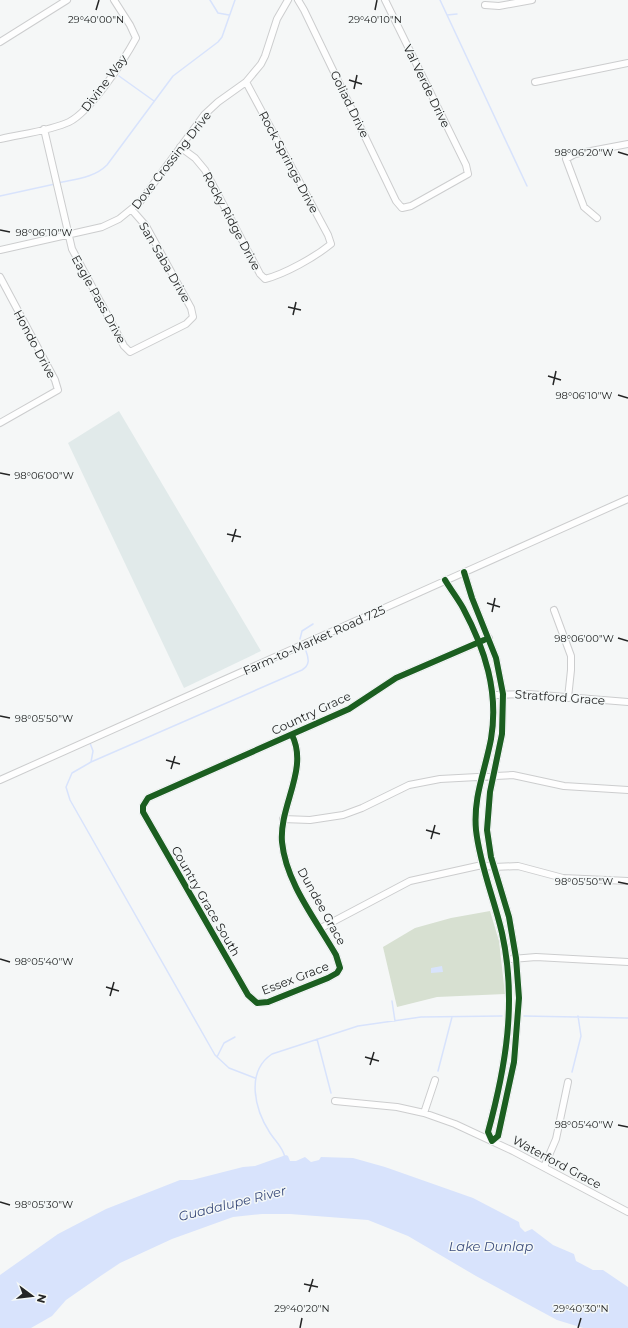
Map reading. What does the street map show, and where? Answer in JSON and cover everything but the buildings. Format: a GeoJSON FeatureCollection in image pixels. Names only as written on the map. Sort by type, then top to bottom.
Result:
{"type":"FeatureCollection","features":[{"type":"Feature","properties":{"kind":"street"},"geometry":{"type":"LineString","coordinates":[[0,42],[67,0]]}},
{"type":"Feature","properties":{"kind":"street","name":"Divine Way"},"geometry":{"type":"LineString","coordinates":[[0,139],[63,124],[81,114],[136,38],[130,25],[114,0]]}},
{"type":"Feature","properties":{"kind":"street","name":"Dove Crossing Drive"},"geometry":{"type":"LineString","coordinates":[[0,250],[110,224],[132,210],[208,110],[246,82],[253,75],[265,56],[277,19],[288,0]]}},
{"type":"Feature","properties":{"kind":"street","name":"Goliad Drive"},"geometry":{"type":"LineString","coordinates":[[298,0],[396,201],[402,208],[411,206],[468,174]]}},
{"type":"Feature","properties":{"kind":"street","name":"Val Verde Drive"},"geometry":{"type":"LineString","coordinates":[[385,0],[466,165],[468,174]]}},
{"type":"Feature","properties":{"kind":"street"},"geometry":{"type":"LineString","coordinates":[[485,5],[499,6],[532,0]]}},
{"type":"Feature","properties":{"kind":"street"},"geometry":{"type":"LineString","coordinates":[[535,82],[628,63]]}},
{"type":"Feature","properties":{"kind":"street","name":"Rock Springs Drive"},"geometry":{"type":"LineString","coordinates":[[246,82],[328,235],[331,244],[323,251],[275,277],[265,279]]}},
{"type":"Feature","properties":{"kind":"street","name":"Eagle Pass Drive"},"geometry":{"type":"LineString","coordinates":[[44,129],[68,235],[74,255],[124,346],[130,352]]}},
{"type":"Feature","properties":{"kind":"street"},"geometry":{"type":"LineString","coordinates":[[597,218],[584,207],[566,159],[575,154],[628,144]]}},
{"type":"Feature","properties":{"kind":"street","name":"Rocky Ridge Drive"},"geometry":{"type":"LineString","coordinates":[[180,147],[195,158],[205,170],[260,274],[265,279]]}},
{"type":"Feature","properties":{"kind":"street","name":"San Saba Drive"},"geometry":{"type":"LineString","coordinates":[[130,352],[186,324],[193,317],[191,308],[146,226],[132,210]]}},
{"type":"Feature","properties":{"kind":"street","name":"Hondo Drive"},"geometry":{"type":"LineString","coordinates":[[0,277],[55,380],[58,390],[0,423]]}},
{"type":"Feature","properties":{"kind":"street","name":"Farm-to-Market Road 725"},"geometry":{"type":"LineString","coordinates":[[0,780],[445,580],[628,500]]}},
{"type":"Feature","properties":{"kind":"street"},"geometry":{"type":"LineString","coordinates":[[445,580],[460,603],[478,642],[489,670],[493,695],[492,731],[480,778],[476,809],[476,829],[482,865],[497,913],[506,959],[510,998],[508,1037],[500,1089],[488,1132],[492,1141],[498,1136],[511,1080],[516,1044],[519,998],[516,958],[509,917],[494,868],[487,826],[488,803],[492,775],[502,734],[503,694],[499,668],[489,638],[472,598],[464,572]]}},
{"type":"Feature","properties":{"kind":"street"},"geometry":{"type":"LineString","coordinates":[[460,603],[472,598]]}},
{"type":"Feature","properties":{"kind":"street"},"geometry":{"type":"LineString","coordinates":[[554,610],[571,656],[568,698]]}},
{"type":"Feature","properties":{"kind":"street","name":"Country Grace"},"geometry":{"type":"LineString","coordinates":[[142,806],[148,798],[292,735],[356,705],[396,678],[489,638]]}},
{"type":"Feature","properties":{"kind":"street","name":"Stratford Grace"},"geometry":{"type":"LineString","coordinates":[[493,695],[529,694],[628,702]]}},
{"type":"Feature","properties":{"kind":"street","name":"Dundee Grace"},"geometry":{"type":"LineString","coordinates":[[292,735],[298,749],[298,759],[283,819],[282,842],[288,867],[296,885],[337,957],[340,966],[339,970]]}},
{"type":"Feature","properties":{"kind":"street"},"geometry":{"type":"LineString","coordinates":[[283,819],[310,820],[336,817],[362,808],[396,790],[417,783],[440,779],[480,778],[492,775],[522,776],[564,786],[628,790]]}},
{"type":"Feature","properties":{"kind":"street","name":"Country Grace South"},"geometry":{"type":"LineString","coordinates":[[142,806],[143,812],[248,995],[257,1003]]}},
{"type":"Feature","properties":{"kind":"street"},"geometry":{"type":"LineString","coordinates":[[321,928],[410,881],[482,865],[494,868],[518,866],[562,878],[628,881]]}},
{"type":"Feature","properties":{"kind":"street"},"geometry":{"type":"LineString","coordinates":[[506,959],[536,957],[628,962]]}},
{"type":"Feature","properties":{"kind":"street","name":"Essex Grace"},"geometry":{"type":"LineString","coordinates":[[257,1003],[268,1002],[328,978],[339,970]]}},
{"type":"Feature","properties":{"kind":"street"},"geometry":{"type":"LineString","coordinates":[[424,1113],[435,1080]]}},
{"type":"Feature","properties":{"kind":"street"},"geometry":{"type":"LineString","coordinates":[[544,1167],[556,1139],[568,1082]]}},
{"type":"Feature","properties":{"kind":"street","name":"Waterford Grace"},"geometry":{"type":"LineString","coordinates":[[335,1101],[384,1106],[424,1113],[455,1124],[544,1167],[628,1212]]}},
{"type":"Feature","properties":{"kind":"shaded area"},"geometry":{"type":"Polygon","coordinates":[[[119,411],[261,651],[184,688],[68,443],[119,411]]]}},
{"type":"Feature","properties":{"kind":"green space"},"geometry":{"type":"Polygon","coordinates":[[[490,911],[499,941],[505,994],[437,997],[397,1007],[383,947],[415,928],[451,918],[490,911]]]}},
{"type":"Feature","properties":{"kind":"water"},"geometry":{"type":"Polygon","coordinates":[[[442,966],[443,972],[431,973],[431,968],[442,966]]]}},
{"type":"Feature","properties":{"kind":"water","name":"Lake Dunlap"},"geometry":{"type":"Polygon","coordinates":[[[286,1155],[290,1161],[296,1161],[305,1157],[311,1162],[319,1160],[321,1157],[353,1158],[385,1167],[473,1198],[519,1222],[520,1227],[525,1232],[532,1229],[553,1245],[574,1254],[576,1261],[593,1270],[603,1270],[628,1287],[628,1328],[583,1328],[557,1320],[476,1276],[408,1236],[368,1220],[290,1214],[262,1214],[233,1217],[172,1239],[120,1263],[66,1300],[52,1316],[31,1328],[0,1328],[0,1275],[58,1234],[106,1209],[180,1180],[192,1180],[243,1167],[255,1166],[286,1155]]]}},
{"type":"Feature","properties":{"kind":"waterway"},"geometry":{"type":"LineString","coordinates":[[210,0],[218,13],[229,15]]}},
{"type":"Feature","properties":{"kind":"waterway"},"geometry":{"type":"LineString","coordinates":[[58,183],[78,179],[96,173],[107,165],[173,76],[218,42],[222,37],[235,0]]}},
{"type":"Feature","properties":{"kind":"waterway"},"geometry":{"type":"LineString","coordinates":[[440,0],[527,186]]}},
{"type":"Feature","properties":{"kind":"waterway"},"geometry":{"type":"LineString","coordinates":[[447,15],[457,14]]}},
{"type":"Feature","properties":{"kind":"waterway"},"geometry":{"type":"LineString","coordinates":[[119,76],[154,101]]}},
{"type":"Feature","properties":{"kind":"waterway"},"geometry":{"type":"LineString","coordinates":[[0,196],[55,184]]}},
{"type":"Feature","properties":{"kind":"waterway"},"geometry":{"type":"LineString","coordinates":[[300,639],[302,631],[313,624]]}},
{"type":"Feature","properties":{"kind":"waterway"},"geometry":{"type":"LineString","coordinates":[[255,1078],[229,1068],[215,1055],[70,800],[66,787],[72,773],[91,762],[302,670],[308,664],[306,651]]}},
{"type":"Feature","properties":{"kind":"waterway"},"geometry":{"type":"LineString","coordinates":[[90,743],[93,751],[91,762]]}},
{"type":"Feature","properties":{"kind":"waterway"},"geometry":{"type":"LineString","coordinates":[[392,1001],[395,1021]]}},
{"type":"Feature","properties":{"kind":"waterway"},"geometry":{"type":"LineString","coordinates":[[285,1157],[281,1147],[265,1124],[260,1113],[255,1092],[258,1071],[272,1054],[358,1026],[421,1017],[502,1016]]}},
{"type":"Feature","properties":{"kind":"waterway"},"geometry":{"type":"LineString","coordinates":[[524,1016],[628,1018]]}},
{"type":"Feature","properties":{"kind":"waterway"},"geometry":{"type":"LineString","coordinates":[[572,1072],[581,1036],[578,1016]]}},
{"type":"Feature","properties":{"kind":"waterway"},"geometry":{"type":"LineString","coordinates":[[438,1071],[452,1017]]}},
{"type":"Feature","properties":{"kind":"waterway"},"geometry":{"type":"LineString","coordinates":[[217,1057],[224,1043],[235,1037]]}},
{"type":"Feature","properties":{"kind":"waterway"},"geometry":{"type":"LineString","coordinates":[[317,1039],[331,1093]]}},
{"type":"Feature","properties":{"kind":"cycle path"},"geometry":{"type":"LineString","coordinates":[[445,580],[463,608],[478,639],[488,671],[493,704],[491,739],[476,806],[476,830],[478,843],[502,933],[509,984],[509,1008],[504,1058],[500,1083],[488,1132],[492,1141],[498,1136],[514,1062],[519,998],[516,958],[509,917],[491,857],[487,830],[490,792],[502,734],[503,694],[496,658],[472,598],[464,572]]}},
{"type":"Feature","properties":{"kind":"cycle path"},"geometry":{"type":"LineString","coordinates":[[292,735],[296,748],[297,761],[296,774],[282,828],[282,842],[285,857],[289,872],[296,887],[311,915],[336,955],[340,968],[337,973],[328,978],[268,1002],[257,1003],[248,995],[143,812],[143,806],[148,798],[349,709],[396,678],[484,640]]}},
{"type":"Feature","properties":{"kind":"water label","name":"Guadalupe River"},"geometry":{"type":"Point","coordinates":[232,1203]}}]}
